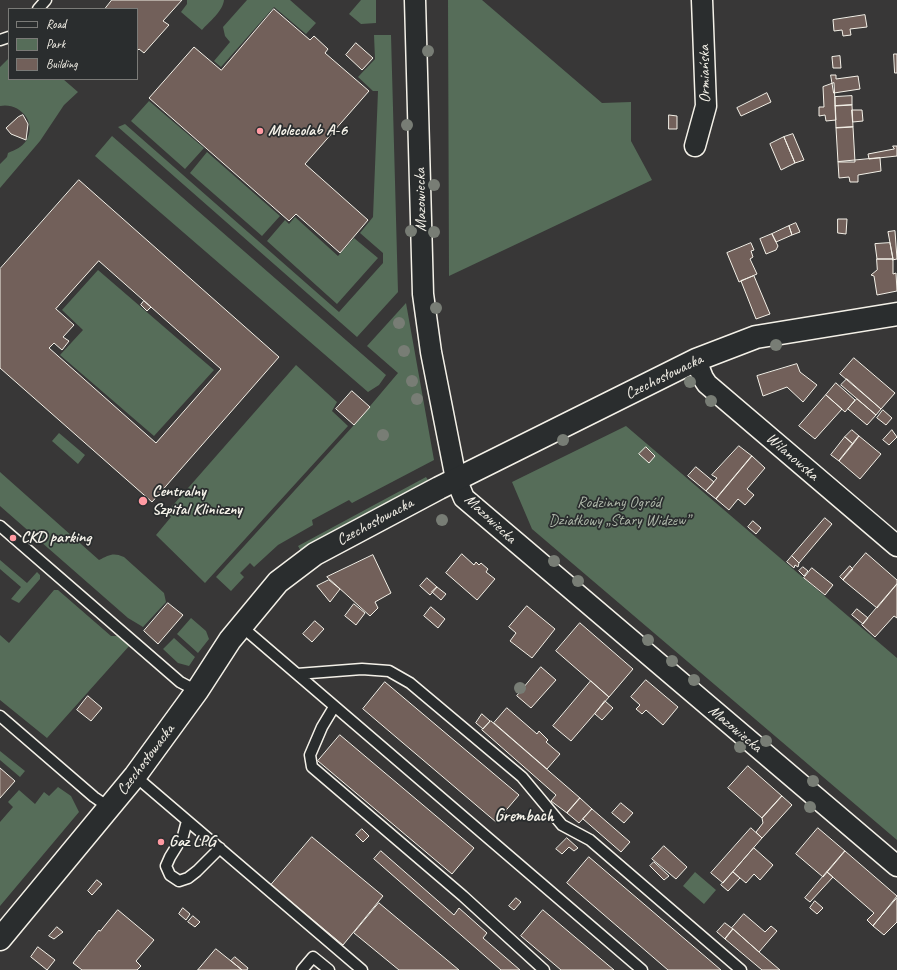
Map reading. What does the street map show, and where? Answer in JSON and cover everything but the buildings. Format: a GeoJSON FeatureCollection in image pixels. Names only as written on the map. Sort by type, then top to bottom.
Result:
{"type":"FeatureCollection","features":[{"type":"Feature","properties":{"kind":"street","name":"Mazowiecka"},"geometry":{"type":"LineString","coordinates":[[415,0],[423,294],[432,352],[456,479],[464,498],[478,512],[897,866]]}},
{"type":"Feature","properties":{"kind":"street","name":"Ormiańska"},"geometry":{"type":"LineString","coordinates":[[696,146],[706,106],[702,0]]}},
{"type":"Feature","properties":{"kind":"street","name":"Czechosłowacka"},"geometry":{"type":"LineString","coordinates":[[0,939],[135,776],[198,691],[241,626],[278,582],[315,554],[456,479],[696,360],[756,337],[897,314]]}},
{"type":"Feature","properties":{"kind":"street","name":"Wilanowska"},"geometry":{"type":"LineString","coordinates":[[696,360],[707,384],[897,546]]}},
{"type":"Feature","properties":{"kind":"lane"},"geometry":{"type":"LineString","coordinates":[[39,8],[46,0]]}},
{"type":"Feature","properties":{"kind":"lane"},"geometry":{"type":"LineString","coordinates":[[0,526],[175,677],[198,691]]}},
{"type":"Feature","properties":{"kind":"lane"},"geometry":{"type":"LineString","coordinates":[[241,626],[642,970]]}},
{"type":"Feature","properties":{"kind":"lane"},"geometry":{"type":"LineString","coordinates":[[297,674],[362,669],[389,671],[410,683],[522,777],[562,825],[590,840],[741,970]]}},
{"type":"Feature","properties":{"kind":"lane"},"geometry":{"type":"LineString","coordinates":[[334,707],[322,727],[310,756],[312,767],[463,896],[544,970]]}},
{"type":"Feature","properties":{"kind":"lane"},"geometry":{"type":"LineString","coordinates":[[0,716],[88,792],[110,808]]}},
{"type":"Feature","properties":{"kind":"lane"},"geometry":{"type":"LineString","coordinates":[[135,776],[362,970]]}},
{"type":"Feature","properties":{"kind":"lane"},"geometry":{"type":"LineString","coordinates":[[187,821],[183,836],[166,866],[170,875],[179,881],[188,878],[220,848]]}},
{"type":"Feature","properties":{"kind":"lane"},"geometry":{"type":"LineString","coordinates":[[302,970],[313,957],[329,970]]}},
{"type":"Feature","properties":{"kind":"green space"},"geometry":{"type":"Polygon","coordinates":[[[187,0],[224,0],[221,8],[202,30],[181,12],[187,4],[187,0]]]}},
{"type":"Feature","properties":{"kind":"green space"},"geometry":{"type":"Polygon","coordinates":[[[247,0],[290,0],[316,23],[306,34],[274,7],[221,67],[214,61],[230,42],[225,36],[223,27],[247,0]]]}},
{"type":"Feature","properties":{"kind":"green space"},"geometry":{"type":"Polygon","coordinates":[[[361,0],[376,0],[376,23],[361,24],[349,14],[361,0]]]}},
{"type":"Feature","properties":{"kind":"green space"},"geometry":{"type":"Polygon","coordinates":[[[448,0],[482,0],[602,103],[631,102],[631,141],[652,180],[449,276],[448,0]]]}},
{"type":"Feature","properties":{"kind":"green space"},"geometry":{"type":"Polygon","coordinates":[[[374,35],[391,35],[398,292],[357,337],[118,127],[125,124],[339,312],[383,263],[383,253],[360,233],[373,217],[378,91],[373,91],[358,77],[375,59],[374,35]]]}},
{"type":"Feature","properties":{"kind":"green space"},"geometry":{"type":"Polygon","coordinates":[[[8,59],[8,80],[64,80],[78,92],[64,105],[40,141],[0,188],[0,164],[7,157],[8,153],[18,148],[26,141],[30,127],[25,115],[20,110],[14,107],[0,106],[0,67],[8,59]]]}},
{"type":"Feature","properties":{"kind":"green space"},"geometry":{"type":"Polygon","coordinates":[[[149,101],[204,148],[185,169],[131,121],[149,101]]]}},
{"type":"Feature","properties":{"kind":"green space"},"geometry":{"type":"Polygon","coordinates":[[[112,136],[386,375],[379,385],[368,392],[95,156],[112,136]]]}},
{"type":"Feature","properties":{"kind":"green space"},"geometry":{"type":"Polygon","coordinates":[[[207,152],[280,216],[262,236],[190,173],[207,152]]]}},
{"type":"Feature","properties":{"kind":"green space"},"geometry":{"type":"Polygon","coordinates":[[[295,217],[338,256],[354,238],[378,258],[337,304],[267,241],[285,220],[289,224],[295,217]]]}},
{"type":"Feature","properties":{"kind":"green space"},"geometry":{"type":"Polygon","coordinates":[[[98,270],[214,370],[154,436],[60,355],[83,330],[62,310],[98,270]]]}},
{"type":"Feature","properties":{"kind":"green space"},"geometry":{"type":"Polygon","coordinates":[[[406,303],[434,460],[352,503],[349,500],[312,520],[313,525],[278,545],[254,567],[250,563],[240,573],[244,577],[231,591],[216,577],[354,425],[398,373],[367,346],[406,303]]]}},
{"type":"Feature","properties":{"kind":"green space"},"geometry":{"type":"Polygon","coordinates":[[[296,365],[337,402],[332,411],[348,426],[205,583],[156,535],[171,517],[167,512],[296,365]]]}},
{"type":"Feature","properties":{"kind":"green space","name":"Rodzinny Ogród Działkowy „Stary Widzew”"},"geometry":{"type":"Polygon","coordinates":[[[626,426],[897,658],[897,840],[532,529],[512,482],[626,426]]]}},
{"type":"Feature","properties":{"kind":"green space"},"geometry":{"type":"Polygon","coordinates":[[[59,433],[85,455],[78,464],[52,441],[59,433]]]}},
{"type":"Feature","properties":{"kind":"green space"},"geometry":{"type":"Polygon","coordinates":[[[0,472],[99,560],[111,555],[124,557],[164,593],[166,602],[143,627],[128,618],[0,506],[0,472]]]}},
{"type":"Feature","properties":{"kind":"green space"},"geometry":{"type":"Polygon","coordinates":[[[426,477],[430,483],[301,551],[298,546],[426,477]]]}},
{"type":"Feature","properties":{"kind":"green space"},"geometry":{"type":"Polygon","coordinates":[[[0,560],[27,583],[37,572],[40,575],[40,579],[19,603],[11,599],[21,587],[0,569],[0,560]]]}},
{"type":"Feature","properties":{"kind":"green space"},"geometry":{"type":"Polygon","coordinates":[[[54,590],[58,590],[111,636],[119,636],[130,645],[47,738],[0,700],[0,635],[9,643],[54,590]]]}},
{"type":"Feature","properties":{"kind":"green space"},"geometry":{"type":"Polygon","coordinates":[[[191,618],[206,631],[209,639],[198,653],[177,634],[191,618]]]}},
{"type":"Feature","properties":{"kind":"green space"},"geometry":{"type":"Polygon","coordinates":[[[174,638],[195,657],[189,666],[178,663],[163,649],[174,638]]]}},
{"type":"Feature","properties":{"kind":"green space"},"geometry":{"type":"Polygon","coordinates":[[[0,751],[25,771],[20,777],[0,760],[0,751]]]}},
{"type":"Feature","properties":{"kind":"green space"},"geometry":{"type":"Polygon","coordinates":[[[58,787],[71,796],[79,812],[0,906],[0,822],[13,807],[8,802],[19,790],[35,804],[44,792],[49,796],[58,787]]]}},
{"type":"Feature","properties":{"kind":"green space"},"geometry":{"type":"Polygon","coordinates":[[[695,872],[716,890],[704,904],[683,886],[695,872]]]}},
{"type":"Feature","properties":{"kind":"place","name":"Molecolab A-6"},"geometry":{"type":"Point","coordinates":[260,131]}},
{"type":"Feature","properties":{"kind":"place","name":"Centralny Szpital Kliniczny"},"geometry":{"type":"Point","coordinates":[143,501]}},
{"type":"Feature","properties":{"kind":"place","name":"CKD parking"},"geometry":{"type":"Point","coordinates":[13,538]}},
{"type":"Feature","properties":{"kind":"place","name":"Gaz LPG"},"geometry":{"type":"Point","coordinates":[161,842]}},
{"type":"Feature","properties":{"kind":"district","name":"Grembach"},"geometry":{"type":"Point","coordinates":[524,817]}}]}
